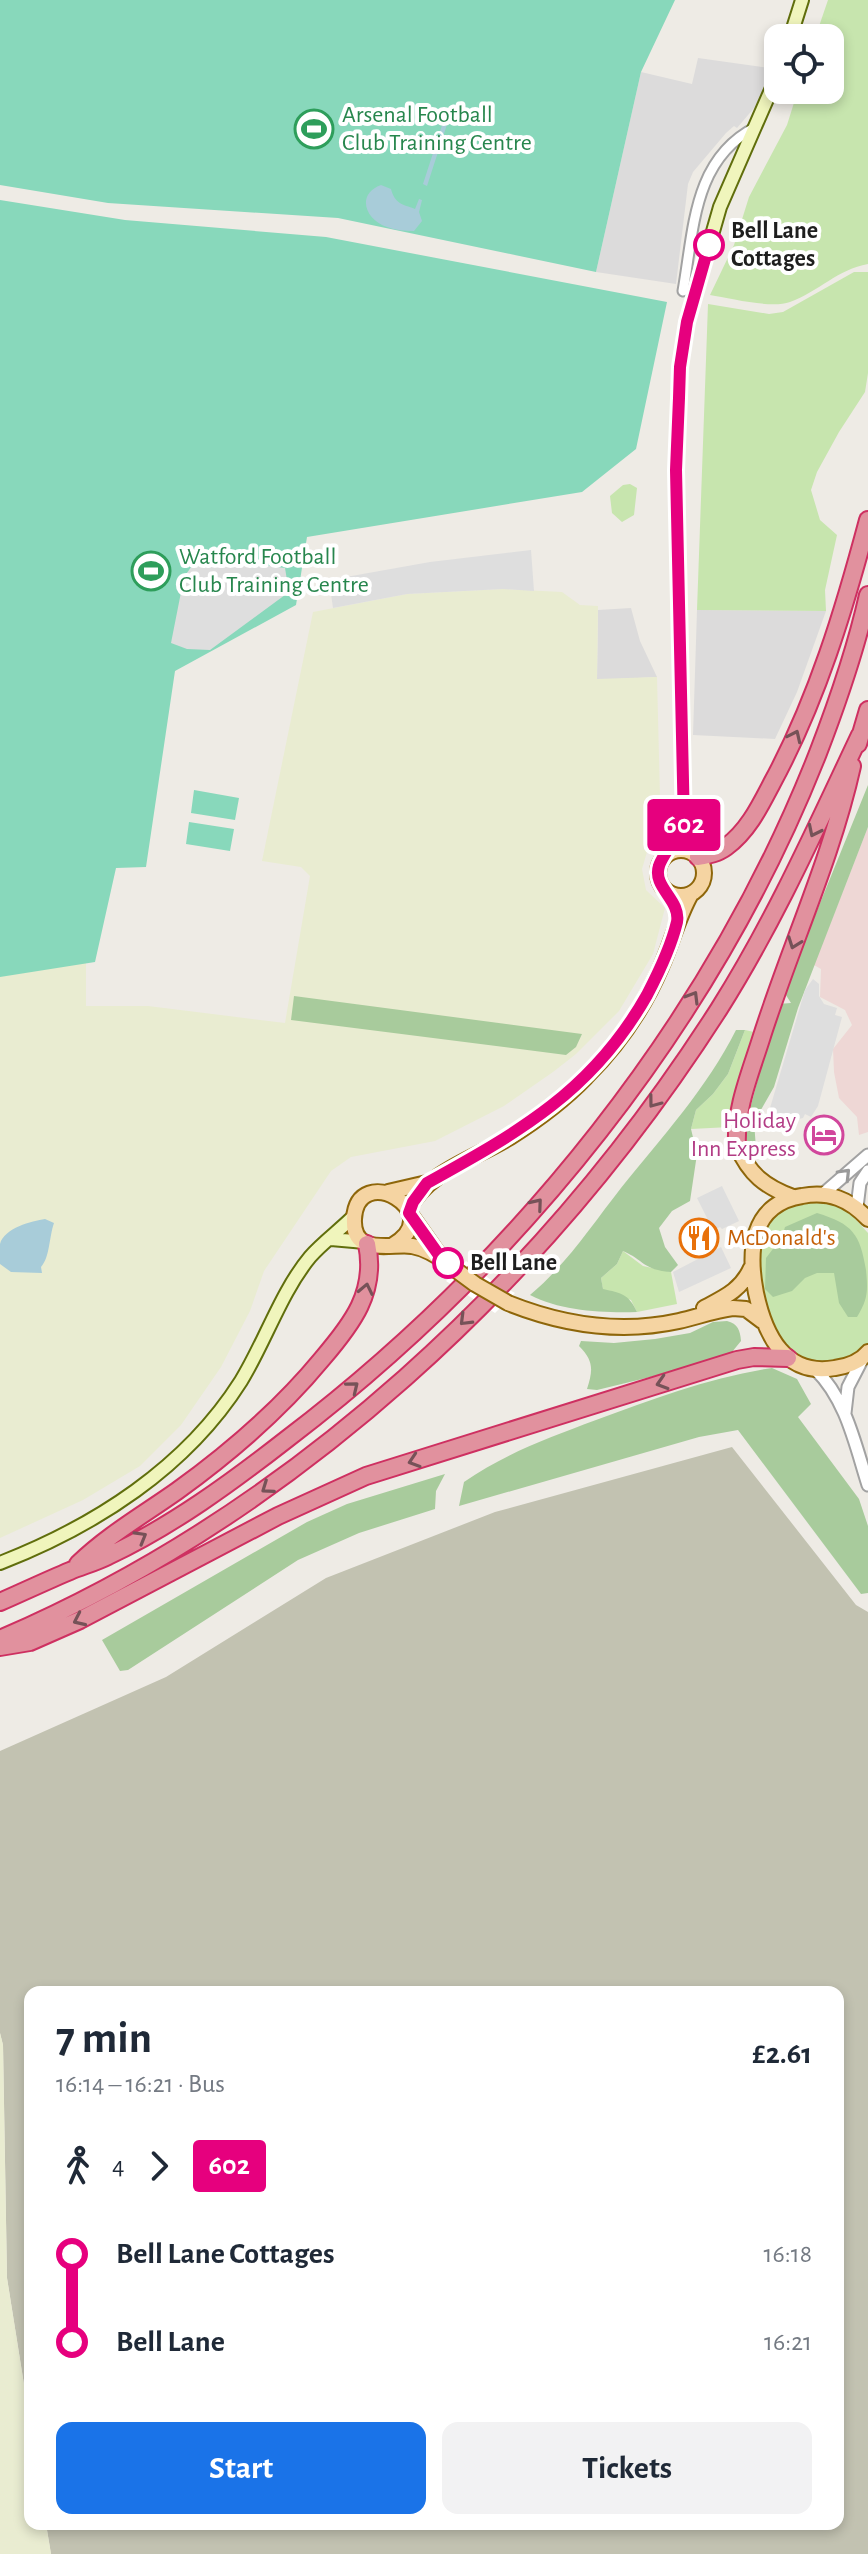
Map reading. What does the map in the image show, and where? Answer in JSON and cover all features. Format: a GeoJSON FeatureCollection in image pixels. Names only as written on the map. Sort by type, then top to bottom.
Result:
{"type":"FeatureCollection","features":[{"type":"Feature","properties":{"kind":"highway"},"geometry":{"type":"LineString","coordinates":[[695,855],[724,849],[735,839],[758,809],[781,766],[810,703],[845,608],[868,520]]}},
{"type":"Feature","properties":{"kind":"highway"},"geometry":{"type":"LineString","coordinates":[[0,1602],[108,1556],[187,1510],[245,1471],[368,1374],[511,1235],[605,1123],[678,1023],[735,929],[801,795],[840,694],[868,595]]}},
{"type":"Feature","properties":{"kind":"highway"},"geometry":{"type":"LineString","coordinates":[[737,1146],[738,1113],[747,1081],[773,999],[841,817],[868,710]]}},
{"type":"Feature","properties":{"kind":"highway"},"geometry":{"type":"LineString","coordinates":[[0,1639],[111,1586],[169,1553],[289,1472],[403,1380],[515,1269],[626,1140],[718,1010],[790,883],[860,735]]}},
{"type":"Feature","properties":{"kind":"highway"},"geometry":{"type":"LineString","coordinates":[[71,1570],[102,1541],[221,1459],[313,1370],[344,1334],[363,1303],[369,1281],[370,1257],[366,1243]]}},
{"type":"Feature","properties":{"kind":"highway"},"geometry":{"type":"LineString","coordinates":[[0,1647],[30,1642],[80,1620],[278,1516],[366,1476],[737,1360],[788,1358]]}},
{"type":"Feature","properties":{"kind":"main road"},"geometry":{"type":"LineString","coordinates":[[794,24],[802,0]]}},
{"type":"Feature","properties":{"kind":"main road"},"geometry":{"type":"LineString","coordinates":[[669,893],[691,894],[697,890],[703,877],[702,863],[695,855],[684,825],[676,470],[680,367],[687,322],[720,207],[766,104]]}},
{"type":"Feature","properties":{"kind":"main road"},"geometry":{"type":"LineString","coordinates":[[678,917],[669,893],[658,877],[659,864],[684,825]]}},
{"type":"Feature","properties":{"kind":"main road"},"geometry":{"type":"LineString","coordinates":[[667,854],[680,850],[695,855]]}},
{"type":"Feature","properties":{"kind":"main road"},"geometry":{"type":"LineString","coordinates":[[0,1563],[60,1536],[109,1507],[146,1483],[191,1444],[242,1380],[304,1264],[354,1216],[363,1200],[379,1192],[427,1183],[509,1138],[553,1107],[586,1077],[636,1013],[660,970],[678,917],[691,894]]}},
{"type":"Feature","properties":{"kind":"main road"},"geometry":{"type":"LineString","coordinates":[[737,1146],[746,1166],[757,1179],[773,1190],[793,1197]]}},
{"type":"Feature","properties":{"kind":"main road"},"geometry":{"type":"LineString","coordinates":[[393,1245],[406,1234],[409,1212],[427,1183]]}},
{"type":"Feature","properties":{"kind":"main road"},"geometry":{"type":"LineString","coordinates":[[388,1192],[403,1201],[441,1258]]}},
{"type":"Feature","properties":{"kind":"main road"},"geometry":{"type":"LineString","coordinates":[[866,1355],[847,1366],[815,1369],[788,1358],[762,1321],[751,1268],[753,1239],[763,1219],[793,1197],[823,1194],[857,1207],[868,1219]]}},
{"type":"Feature","properties":{"kind":"main road"},"geometry":{"type":"LineString","coordinates":[[354,1216],[357,1233],[366,1243]]}},
{"type":"Feature","properties":{"kind":"main road"},"geometry":{"type":"LineString","coordinates":[[331,1239],[376,1247],[393,1245],[422,1249],[441,1258],[475,1284],[508,1303],[536,1314],[598,1328],[643,1327],[733,1308],[746,1309],[762,1321]]}},
{"type":"Feature","properties":{"kind":"main road"},"geometry":{"type":"LineString","coordinates":[[678,1321],[735,1291],[751,1268]]}},
{"type":"Feature","properties":{"kind":"street"},"geometry":{"type":"LineString","coordinates":[[683,291],[706,176],[738,136],[757,126]]}},
{"type":"Feature","properties":{"kind":"street"},"geometry":{"type":"LineString","coordinates":[[823,1194],[868,1155]]}},
{"type":"Feature","properties":{"kind":"street"},"geometry":{"type":"LineString","coordinates":[[857,1207],[860,1183],[868,1171]]}},
{"type":"Feature","properties":{"kind":"street"},"geometry":{"type":"LineString","coordinates":[[845,1415],[848,1387],[866,1355]]}},
{"type":"Feature","properties":{"kind":"street"},"geometry":{"type":"LineString","coordinates":[[815,1369],[831,1384],[845,1415],[868,1485]]}},
{"type":"Feature","properties":{"kind":"shaded area"},"geometry":{"type":"Polygon","coordinates":[[[698,58],[764,67],[764,85],[754,108],[737,128],[734,126],[726,133],[693,172],[688,184],[676,284],[596,272],[641,72],[692,84],[698,58]]]}},
{"type":"Feature","properties":{"kind":"shaded area"},"geometry":{"type":"Polygon","coordinates":[[[531,550],[534,591],[503,589],[407,594],[333,608],[329,580],[430,562],[531,550]]]}},
{"type":"Feature","properties":{"kind":"shaded area"},"geometry":{"type":"Polygon","coordinates":[[[199,556],[285,568],[289,592],[210,650],[187,649],[171,643],[184,577],[199,556]]]}},
{"type":"Feature","properties":{"kind":"shaded area"},"geometry":{"type":"Polygon","coordinates":[[[503,589],[562,592],[580,605],[598,606],[597,679],[657,677],[661,837],[647,852],[642,869],[646,890],[665,908],[653,954],[619,1011],[576,1054],[504,1106],[435,1141],[351,1157],[331,1171],[264,1271],[250,1311],[221,1367],[181,1425],[140,1466],[83,1500],[0,1538],[0,972],[86,962],[86,1006],[148,1006],[285,1023],[310,876],[301,867],[262,861],[313,612],[407,594],[503,589]]]}},
{"type":"Feature","properties":{"kind":"shaded area"},"geometry":{"type":"Polygon","coordinates":[[[631,608],[640,641],[657,677],[597,680],[598,610],[631,608]]]}},
{"type":"Feature","properties":{"kind":"shaded area"},"geometry":{"type":"Polygon","coordinates":[[[697,610],[826,611],[797,692],[775,739],[693,735],[697,610]]]}},
{"type":"Feature","properties":{"kind":"shaded area"},"geometry":{"type":"Polygon","coordinates":[[[868,827],[868,1132],[859,1135],[857,1117],[839,1098],[834,1072],[833,1049],[852,1025],[845,1010],[820,997],[821,969],[814,965],[868,827]]]}},
{"type":"Feature","properties":{"kind":"shaded area"},"geometry":{"type":"Polygon","coordinates":[[[813,979],[819,984],[819,996],[824,1004],[837,1008],[835,1015],[842,1017],[818,1106],[811,1117],[805,1114],[803,1118],[791,1121],[787,1118],[784,1124],[773,1118],[777,1110],[770,1108],[805,990],[813,979]]]}},
{"type":"Feature","properties":{"kind":"shaded area"},"geometry":{"type":"Polygon","coordinates":[[[722,1186],[739,1221],[713,1230],[697,1198],[722,1186]]]}},
{"type":"Feature","properties":{"kind":"shaded area"},"geometry":{"type":"Polygon","coordinates":[[[721,1247],[731,1268],[679,1292],[673,1272],[721,1247]]]}},
{"type":"Feature","properties":{"kind":"shaded area"},"geometry":{"type":"Polygon","coordinates":[[[732,1447],[856,1605],[868,1612],[868,2554],[51,2554],[47,2530],[844,2530],[844,1986],[24,1986],[24,2384],[7,2278],[3,2045],[0,2033],[0,1751],[166,1677],[326,1578],[495,1512],[732,1447]]]}},
{"type":"Feature","properties":{"kind":"shaded area"},"geometry":{"type":"Polygon","coordinates":[[[0,2033],[3,2045],[7,2278],[24,2384],[24,2530],[47,2530],[51,2554],[0,2554],[0,2033]]]}},
{"type":"Feature","properties":{"kind":"green space","name":"Arsenal Football Club Training Centre"},"geometry":{"type":"Polygon","coordinates":[[[0,0],[675,0],[641,72],[596,272],[338,218],[108,203],[0,185],[0,0]]]}},
{"type":"Feature","properties":{"kind":"green space"},"geometry":{"type":"Polygon","coordinates":[[[828,0],[868,0],[868,264],[847,271],[800,298],[782,304],[762,304],[710,295],[734,245],[749,197],[787,125],[794,104],[844,104],[844,24],[820,24],[828,0]]]}},
{"type":"Feature","properties":{"kind":"green space","name":"Watford Football Club Training Centre"},"geometry":{"type":"Polygon","coordinates":[[[0,200],[125,220],[326,237],[667,302],[636,449],[582,492],[307,537],[296,605],[175,671],[146,867],[116,868],[95,962],[0,977],[0,200]]]}},
{"type":"Feature","properties":{"kind":"green space"},"geometry":{"type":"Polygon","coordinates":[[[854,272],[868,272],[868,373],[865,392],[839,432],[817,472],[811,490],[820,520],[837,535],[825,590],[826,611],[697,610],[708,304],[769,314],[783,312],[854,272]]]}},
{"type":"Feature","properties":{"kind":"green space"},"geometry":{"type":"Polygon","coordinates":[[[630,484],[637,488],[634,515],[622,522],[612,513],[610,496],[623,485],[630,484]]]}},
{"type":"Feature","properties":{"kind":"green space"},"geometry":{"type":"Polygon","coordinates":[[[868,785],[868,827],[798,1008],[774,1087],[754,1122],[756,1148],[751,1147],[743,1135],[778,1004],[791,1003],[784,992],[868,785]]]}},
{"type":"Feature","properties":{"kind":"green space"},"geometry":{"type":"Polygon","coordinates":[[[194,790],[239,798],[235,820],[191,813],[194,790]]]}},
{"type":"Feature","properties":{"kind":"green space"},"geometry":{"type":"Polygon","coordinates":[[[189,822],[234,829],[230,851],[186,844],[189,822]]]}},
{"type":"Feature","properties":{"kind":"green space"},"geometry":{"type":"Polygon","coordinates":[[[294,996],[582,1034],[576,1047],[566,1055],[291,1020],[294,996]]]}},
{"type":"Feature","properties":{"kind":"green space"},"geometry":{"type":"Polygon","coordinates":[[[736,1030],[745,1030],[728,1074],[696,1110],[691,1129],[697,1154],[690,1201],[672,1211],[659,1228],[665,1247],[678,1265],[671,1272],[655,1269],[623,1251],[617,1264],[601,1278],[603,1289],[624,1295],[637,1312],[582,1310],[555,1305],[530,1295],[567,1258],[683,1112],[712,1072],[736,1030]]]}},
{"type":"Feature","properties":{"kind":"green space"},"geometry":{"type":"Polygon","coordinates":[[[745,1030],[754,1032],[732,1103],[730,1127],[691,1129],[696,1110],[728,1074],[745,1030]]]}},
{"type":"Feature","properties":{"kind":"green space"},"geometry":{"type":"Polygon","coordinates":[[[821,1201],[847,1210],[868,1233],[868,1345],[837,1362],[811,1361],[789,1347],[772,1324],[762,1295],[758,1265],[762,1238],[774,1217],[796,1205],[821,1201]]]}},
{"type":"Feature","properties":{"kind":"green space"},"geometry":{"type":"Polygon","coordinates":[[[817,1213],[847,1226],[861,1247],[867,1289],[857,1317],[848,1317],[839,1303],[834,1273],[817,1273],[805,1278],[792,1291],[773,1297],[765,1289],[766,1258],[782,1237],[785,1227],[817,1213]]]}},
{"type":"Feature","properties":{"kind":"green space"},"geometry":{"type":"Polygon","coordinates":[[[623,1251],[643,1266],[671,1272],[677,1304],[637,1312],[631,1300],[603,1290],[601,1278],[617,1264],[623,1251]]]}},
{"type":"Feature","properties":{"kind":"green space"},"geometry":{"type":"Polygon","coordinates":[[[727,1321],[736,1326],[741,1337],[732,1352],[675,1371],[597,1390],[587,1389],[591,1366],[579,1346],[581,1341],[614,1343],[655,1339],[690,1333],[713,1322],[727,1321]]]}},
{"type":"Feature","properties":{"kind":"green space"},"geometry":{"type":"Polygon","coordinates":[[[772,1368],[797,1379],[811,1404],[798,1417],[859,1499],[868,1526],[868,1593],[861,1594],[738,1430],[699,1437],[459,1506],[464,1482],[528,1447],[682,1390],[772,1368]]]}},
{"type":"Feature","properties":{"kind":"green space"},"geometry":{"type":"Polygon","coordinates":[[[445,1474],[436,1491],[435,1509],[359,1533],[298,1560],[128,1670],[120,1671],[102,1640],[307,1522],[347,1504],[445,1474]]]}},
{"type":"Feature","properties":{"kind":"water"},"geometry":{"type":"Polygon","coordinates":[[[446,113],[450,115],[427,186],[423,184],[446,113]]]}},
{"type":"Feature","properties":{"kind":"water"},"geometry":{"type":"Polygon","coordinates":[[[381,185],[391,189],[397,201],[406,206],[415,209],[419,199],[422,200],[419,212],[422,221],[414,231],[387,227],[373,219],[366,207],[366,200],[373,189],[381,185]]]}},
{"type":"Feature","properties":{"kind":"water"},"geometry":{"type":"Polygon","coordinates":[[[45,1219],[54,1223],[42,1273],[11,1272],[0,1264],[0,1244],[7,1234],[45,1219]]]}},
{"type":"Feature","properties":{"kind":"pier"},"geometry":{"type":"Polygon","coordinates":[[[466,1261],[515,1293],[495,1313],[446,1281],[466,1261]]]}},
{"type":"Feature","properties":{"kind":"bus line","name":"602"},"geometry":{"type":"LineString","coordinates":[[448,1263],[441,1258],[432,1241],[409,1213],[419,1193],[427,1183],[509,1138],[553,1107],[586,1077],[636,1013],[660,970],[678,917],[669,893],[660,883],[658,871],[659,864],[684,825],[676,470],[680,367],[687,322],[709,245]]}},
{"type":"Feature","properties":{"kind":"place","name":"Arsenal Football Club Training Centre"},"geometry":{"type":"Point","coordinates":[314,129]}},
{"type":"Feature","properties":{"kind":"place","name":"Bell Lane Cottages"},"geometry":{"type":"Point","coordinates":[709,245]}},
{"type":"Feature","properties":{"kind":"place","name":"Watford Football Club Training Centre"},"geometry":{"type":"Point","coordinates":[151,571]}},
{"type":"Feature","properties":{"kind":"place","name":"Holiday Inn Express"},"geometry":{"type":"Point","coordinates":[824,1135]}},
{"type":"Feature","properties":{"kind":"place","name":"McDonald's"},"geometry":{"type":"Point","coordinates":[699,1238]}},
{"type":"Feature","properties":{"kind":"place","name":"Bell Lane"},"geometry":{"type":"Point","coordinates":[448,1263]}}]}
